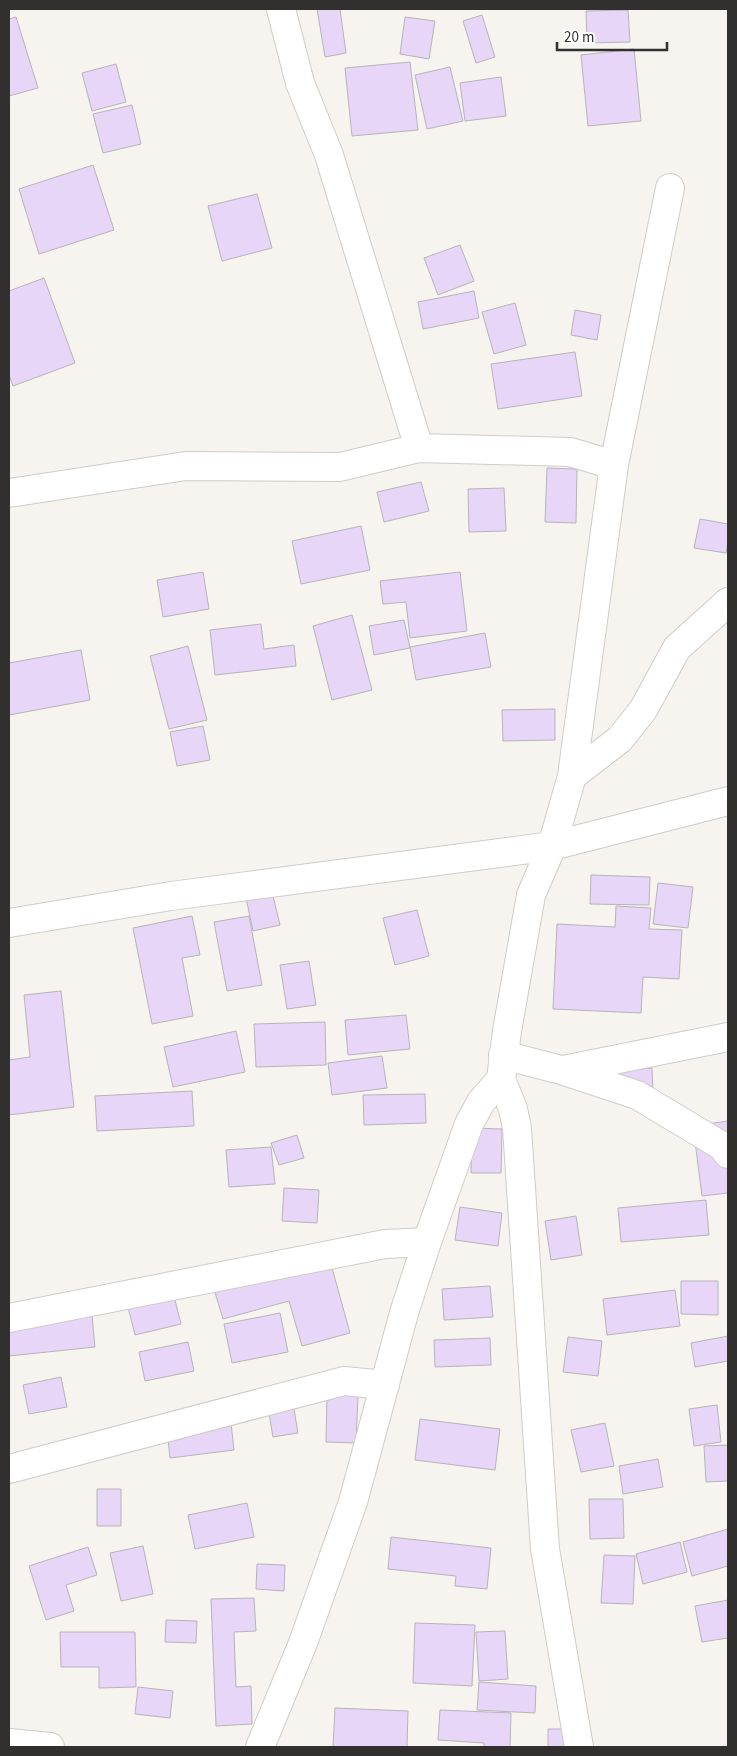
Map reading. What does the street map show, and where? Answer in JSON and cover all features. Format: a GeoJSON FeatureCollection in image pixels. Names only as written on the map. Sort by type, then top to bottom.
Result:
{"type":"FeatureCollection","features":[{"type":"Feature","properties":{"kind":"street"},"geometry":{"type":"LineString","coordinates":[[281,9],[300,83],[329,155],[419,448]]}},
{"type":"Feature","properties":{"kind":"street"},"geometry":{"type":"LineString","coordinates":[[260,1747],[303,1643],[353,1502],[404,1313],[426,1242],[469,1124],[502,1067],[531,895],[552,846],[572,776],[614,465],[670,188]]}},
{"type":"Feature","properties":{"kind":"street"},"geometry":{"type":"LineString","coordinates":[[9,493],[186,466],[340,467],[419,448],[570,452],[614,465]]}},
{"type":"Feature","properties":{"kind":"street"},"geometry":{"type":"LineString","coordinates":[[572,776],[620,739],[643,710],[677,648],[728,602]]}},
{"type":"Feature","properties":{"kind":"street"},"geometry":{"type":"LineString","coordinates":[[9,923],[171,896],[552,846],[728,801]]}},
{"type":"Feature","properties":{"kind":"street"},"geometry":{"type":"LineString","coordinates":[[502,1067],[562,1070],[728,1037]]}},
{"type":"Feature","properties":{"kind":"street"},"geometry":{"type":"LineString","coordinates":[[502,1067],[518,1128],[545,1549],[579,1747]]}},
{"type":"Feature","properties":{"kind":"street"},"geometry":{"type":"LineString","coordinates":[[562,1070],[637,1095],[722,1146],[728,1154]]}},
{"type":"Feature","properties":{"kind":"street"},"geometry":{"type":"LineString","coordinates":[[9,1318],[385,1244],[426,1242]]}},
{"type":"Feature","properties":{"kind":"street"},"geometry":{"type":"LineString","coordinates":[[9,1469],[344,1381],[385,1385]]}},
{"type":"Feature","properties":{"kind":"street"},"geometry":{"type":"LineString","coordinates":[[9,1743],[50,1747]]}},
{"type":"Feature","properties":{"kind":"building"},"geometry":{"type":"Polygon","coordinates":[[[317,9],[340,9],[346,53],[325,57],[317,9]]]}},
{"type":"Feature","properties":{"kind":"building"},"geometry":{"type":"Polygon","coordinates":[[[628,10],[630,42],[587,43],[586,11],[628,10]]]}},
{"type":"Feature","properties":{"kind":"building"},"geometry":{"type":"Polygon","coordinates":[[[482,15],[495,57],[476,63],[463,21],[482,15]]]}},
{"type":"Feature","properties":{"kind":"building"},"geometry":{"type":"Polygon","coordinates":[[[16,17],[38,88],[9,96],[9,19],[16,17]]]}},
{"type":"Feature","properties":{"kind":"building"},"geometry":{"type":"Polygon","coordinates":[[[405,17],[435,21],[429,59],[400,54],[405,17]]]}},
{"type":"Feature","properties":{"kind":"building"},"geometry":{"type":"Polygon","coordinates":[[[634,49],[641,121],[588,126],[581,55],[634,49]]]}},
{"type":"Feature","properties":{"kind":"building"},"geometry":{"type":"Polygon","coordinates":[[[410,62],[418,130],[352,136],[345,68],[410,62]]]}},
{"type":"Feature","properties":{"kind":"building"},"geometry":{"type":"Polygon","coordinates":[[[116,64],[126,102],[92,111],[82,73],[116,64]]]}},
{"type":"Feature","properties":{"kind":"building"},"geometry":{"type":"Polygon","coordinates":[[[450,67],[463,121],[427,129],[415,75],[450,67]]]}},
{"type":"Feature","properties":{"kind":"building"},"geometry":{"type":"Polygon","coordinates":[[[501,77],[506,116],[465,121],[460,83],[501,77]]]}},
{"type":"Feature","properties":{"kind":"building"},"geometry":{"type":"Polygon","coordinates":[[[132,105],[141,144],[103,153],[93,114],[132,105]]]}},
{"type":"Feature","properties":{"kind":"building"},"geometry":{"type":"Polygon","coordinates":[[[93,165],[114,230],[39,254],[19,189],[93,165]]]}},
{"type":"Feature","properties":{"kind":"building"},"geometry":{"type":"Polygon","coordinates":[[[257,194],[272,248],[222,261],[208,206],[257,194]]]}},
{"type":"Feature","properties":{"kind":"building"},"geometry":{"type":"Polygon","coordinates":[[[460,245],[474,281],[438,295],[424,258],[460,245]]]}},
{"type":"Feature","properties":{"kind":"building"},"geometry":{"type":"Polygon","coordinates":[[[44,278],[75,363],[13,386],[9,375],[9,291],[44,278]]]}},
{"type":"Feature","properties":{"kind":"building"},"geometry":{"type":"Polygon","coordinates":[[[474,291],[479,318],[423,329],[418,302],[474,291]]]}},
{"type":"Feature","properties":{"kind":"building"},"geometry":{"type":"Polygon","coordinates":[[[515,303],[526,345],[494,354],[482,312],[515,303]]]}},
{"type":"Feature","properties":{"kind":"building"},"geometry":{"type":"Polygon","coordinates":[[[575,310],[601,315],[597,340],[571,335],[575,310]]]}},
{"type":"Feature","properties":{"kind":"building"},"geometry":{"type":"Polygon","coordinates":[[[575,352],[582,396],[498,409],[491,364],[575,352]]]}},
{"type":"Feature","properties":{"kind":"building"},"geometry":{"type":"Polygon","coordinates":[[[547,468],[577,469],[576,523],[545,522],[547,468]]]}},
{"type":"Feature","properties":{"kind":"building"},"geometry":{"type":"Polygon","coordinates":[[[421,482],[429,511],[384,522],[377,492],[421,482]]]}},
{"type":"Feature","properties":{"kind":"building"},"geometry":{"type":"Polygon","coordinates":[[[504,488],[506,531],[469,532],[468,489],[504,488]]]}},
{"type":"Feature","properties":{"kind":"building"},"geometry":{"type":"Polygon","coordinates":[[[700,519],[728,524],[726,553],[694,548],[700,519]]]}},
{"type":"Feature","properties":{"kind":"building"},"geometry":{"type":"Polygon","coordinates":[[[361,526],[370,570],[301,584],[292,541],[361,526]]]}},
{"type":"Feature","properties":{"kind":"building"},"geometry":{"type":"Polygon","coordinates":[[[203,572],[209,609],[163,617],[157,580],[203,572]]]}},
{"type":"Feature","properties":{"kind":"building"},"geometry":{"type":"Polygon","coordinates":[[[460,572],[467,631],[410,638],[406,602],[383,604],[380,581],[460,572]]]}},
{"type":"Feature","properties":{"kind":"building"},"geometry":{"type":"Polygon","coordinates":[[[352,615],[372,690],[332,700],[313,626],[352,615]]]}},
{"type":"Feature","properties":{"kind":"building"},"geometry":{"type":"Polygon","coordinates":[[[404,620],[410,648],[374,655],[369,626],[404,620]]]}},
{"type":"Feature","properties":{"kind":"building"},"geometry":{"type":"Polygon","coordinates":[[[261,624],[264,649],[294,645],[296,666],[215,675],[210,630],[261,624]]]}},
{"type":"Feature","properties":{"kind":"building"},"geometry":{"type":"Polygon","coordinates":[[[485,633],[491,667],[416,680],[410,647],[485,633]]]}},
{"type":"Feature","properties":{"kind":"building"},"geometry":{"type":"Polygon","coordinates":[[[188,646],[207,720],[169,729],[150,656],[188,646]]]}},
{"type":"Feature","properties":{"kind":"building"},"geometry":{"type":"Polygon","coordinates":[[[81,650],[90,700],[9,715],[9,663],[81,650]]]}},
{"type":"Feature","properties":{"kind":"building"},"geometry":{"type":"Polygon","coordinates":[[[555,709],[555,740],[503,741],[502,710],[555,709]]]}},
{"type":"Feature","properties":{"kind":"building"},"geometry":{"type":"Polygon","coordinates":[[[203,726],[210,760],[177,766],[170,732],[203,726]]]}},
{"type":"Feature","properties":{"kind":"building"},"geometry":{"type":"Polygon","coordinates":[[[591,875],[650,877],[649,905],[590,904],[591,875]]]}},
{"type":"Feature","properties":{"kind":"building"},"geometry":{"type":"Polygon","coordinates":[[[658,883],[693,887],[688,928],[653,924],[658,883]]]}},
{"type":"Feature","properties":{"kind":"building"},"geometry":{"type":"Polygon","coordinates":[[[272,892],[280,925],[253,931],[246,898],[272,892]]]}},
{"type":"Feature","properties":{"kind":"building"},"geometry":{"type":"Polygon","coordinates":[[[616,906],[651,908],[649,929],[682,930],[679,979],[643,977],[641,1013],[553,1009],[557,924],[615,927],[616,906]]]}},
{"type":"Feature","properties":{"kind":"building"},"geometry":{"type":"Polygon","coordinates":[[[417,910],[429,956],[395,965],[383,918],[417,910]]]}},
{"type":"Feature","properties":{"kind":"building"},"geometry":{"type":"Polygon","coordinates":[[[192,916],[200,955],[182,958],[193,1016],[152,1024],[133,928],[192,916]]]}},
{"type":"Feature","properties":{"kind":"building"},"geometry":{"type":"Polygon","coordinates":[[[249,916],[262,985],[227,991],[214,922],[249,916]]]}},
{"type":"Feature","properties":{"kind":"building"},"geometry":{"type":"Polygon","coordinates":[[[309,961],[316,1005],[287,1009],[280,965],[309,961]]]}},
{"type":"Feature","properties":{"kind":"building"},"geometry":{"type":"Polygon","coordinates":[[[61,991],[74,1107],[9,1115],[9,1060],[30,1057],[24,995],[61,991]]]}},
{"type":"Feature","properties":{"kind":"building"},"geometry":{"type":"Polygon","coordinates":[[[406,1015],[410,1049],[348,1055],[345,1020],[406,1015]]]}},
{"type":"Feature","properties":{"kind":"building"},"geometry":{"type":"Polygon","coordinates":[[[325,1022],[326,1065],[256,1067],[254,1024],[325,1022]]]}},
{"type":"Feature","properties":{"kind":"building"},"geometry":{"type":"Polygon","coordinates":[[[236,1031],[245,1072],[173,1087],[164,1047],[236,1031]]]}},
{"type":"Feature","properties":{"kind":"building"},"geometry":{"type":"Polygon","coordinates":[[[382,1056],[387,1088],[332,1095],[328,1063],[382,1056]]]}},
{"type":"Feature","properties":{"kind":"building"},"geometry":{"type":"Polygon","coordinates":[[[652,1068],[653,1094],[615,1096],[614,1071],[652,1068]]]}},
{"type":"Feature","properties":{"kind":"building"},"geometry":{"type":"Polygon","coordinates":[[[192,1091],[194,1126],[97,1131],[95,1096],[192,1091]]]}},
{"type":"Feature","properties":{"kind":"building"},"geometry":{"type":"Polygon","coordinates":[[[425,1094],[426,1123],[364,1125],[363,1095],[425,1094]]]}},
{"type":"Feature","properties":{"kind":"building"},"geometry":{"type":"Polygon","coordinates":[[[728,1121],[728,1193],[702,1196],[693,1126],[728,1121]]]}},
{"type":"Feature","properties":{"kind":"building"},"geometry":{"type":"Polygon","coordinates":[[[472,1128],[502,1129],[501,1173],[471,1173],[472,1128]]]}},
{"type":"Feature","properties":{"kind":"building"},"geometry":{"type":"Polygon","coordinates":[[[297,1135],[304,1158],[279,1165],[271,1143],[297,1135]]]}},
{"type":"Feature","properties":{"kind":"building"},"geometry":{"type":"Polygon","coordinates":[[[271,1147],[275,1184],[229,1187],[226,1150],[271,1147]]]}},
{"type":"Feature","properties":{"kind":"building"},"geometry":{"type":"Polygon","coordinates":[[[284,1188],[319,1190],[317,1223],[282,1221],[284,1188]]]}},
{"type":"Feature","properties":{"kind":"building"},"geometry":{"type":"Polygon","coordinates":[[[706,1200],[709,1235],[621,1242],[618,1208],[706,1200]]]}},
{"type":"Feature","properties":{"kind":"building"},"geometry":{"type":"Polygon","coordinates":[[[460,1207],[502,1213],[498,1246],[455,1240],[460,1207]]]}},
{"type":"Feature","properties":{"kind":"building"},"geometry":{"type":"Polygon","coordinates":[[[576,1216],[582,1255],[551,1260],[545,1221],[576,1216]]]}},
{"type":"Feature","properties":{"kind":"building"},"geometry":{"type":"Polygon","coordinates":[[[329,1257],[350,1333],[302,1346],[289,1301],[223,1319],[214,1289],[329,1257]]]}},
{"type":"Feature","properties":{"kind":"building"},"geometry":{"type":"Polygon","coordinates":[[[681,1281],[718,1281],[718,1315],[681,1314],[681,1281]]]}},
{"type":"Feature","properties":{"kind":"building"},"geometry":{"type":"Polygon","coordinates":[[[490,1286],[493,1317],[444,1320],[442,1289],[490,1286]]]}},
{"type":"Feature","properties":{"kind":"building"},"geometry":{"type":"Polygon","coordinates":[[[675,1290],[680,1326],[607,1335],[603,1299],[675,1290]]]}},
{"type":"Feature","properties":{"kind":"building"},"geometry":{"type":"Polygon","coordinates":[[[174,1296],[181,1324],[135,1335],[128,1307],[174,1296]]]}},
{"type":"Feature","properties":{"kind":"building"},"geometry":{"type":"Polygon","coordinates":[[[280,1313],[288,1352],[232,1363],[224,1324],[280,1313]]]}},
{"type":"Feature","properties":{"kind":"building"},"geometry":{"type":"Polygon","coordinates":[[[92,1316],[95,1347],[9,1356],[9,1324],[92,1316]]]}},
{"type":"Feature","properties":{"kind":"building"},"geometry":{"type":"Polygon","coordinates":[[[728,1336],[728,1361],[695,1367],[691,1343],[728,1336]]]}},
{"type":"Feature","properties":{"kind":"building"},"geometry":{"type":"Polygon","coordinates":[[[568,1337],[602,1341],[598,1376],[563,1372],[568,1337]]]}},
{"type":"Feature","properties":{"kind":"building"},"geometry":{"type":"Polygon","coordinates":[[[490,1338],[491,1365],[435,1367],[434,1340],[490,1338]]]}},
{"type":"Feature","properties":{"kind":"building"},"geometry":{"type":"Polygon","coordinates":[[[188,1342],[194,1371],[145,1381],[139,1352],[188,1342]]]}},
{"type":"Feature","properties":{"kind":"building"},"geometry":{"type":"Polygon","coordinates":[[[61,1377],[67,1407],[29,1414],[23,1385],[61,1377]]]}},
{"type":"Feature","properties":{"kind":"building"},"geometry":{"type":"Polygon","coordinates":[[[327,1395],[358,1396],[356,1443],[326,1442],[327,1395]]]}},
{"type":"Feature","properties":{"kind":"building"},"geometry":{"type":"Polygon","coordinates":[[[717,1405],[721,1442],[694,1446],[689,1409],[717,1405]]]}},
{"type":"Feature","properties":{"kind":"building"},"geometry":{"type":"Polygon","coordinates":[[[294,1409],[298,1433],[273,1437],[269,1413],[294,1409]]]}},
{"type":"Feature","properties":{"kind":"building"},"geometry":{"type":"Polygon","coordinates":[[[420,1419],[500,1429],[495,1470],[415,1460],[420,1419]]]}},
{"type":"Feature","properties":{"kind":"building"},"geometry":{"type":"Polygon","coordinates":[[[231,1423],[234,1450],[170,1458],[167,1429],[231,1423]]]}},
{"type":"Feature","properties":{"kind":"building"},"geometry":{"type":"Polygon","coordinates":[[[605,1423],[614,1466],[581,1472],[571,1430],[605,1423]]]}},
{"type":"Feature","properties":{"kind":"building"},"geometry":{"type":"Polygon","coordinates":[[[728,1445],[728,1481],[706,1482],[704,1446],[728,1445]]]}},
{"type":"Feature","properties":{"kind":"building"},"geometry":{"type":"Polygon","coordinates":[[[658,1459],[663,1487],[623,1494],[619,1466],[658,1459]]]}},
{"type":"Feature","properties":{"kind":"building"},"geometry":{"type":"Polygon","coordinates":[[[97,1489],[121,1489],[121,1526],[97,1526],[97,1489]]]}},
{"type":"Feature","properties":{"kind":"building"},"geometry":{"type":"Polygon","coordinates":[[[589,1499],[623,1499],[624,1538],[590,1539],[589,1499]]]}},
{"type":"Feature","properties":{"kind":"building"},"geometry":{"type":"Polygon","coordinates":[[[247,1503],[254,1537],[195,1549],[188,1515],[247,1503]]]}},
{"type":"Feature","properties":{"kind":"building"},"geometry":{"type":"Polygon","coordinates":[[[728,1529],[728,1566],[692,1576],[683,1542],[728,1529]]]}},
{"type":"Feature","properties":{"kind":"building"},"geometry":{"type":"Polygon","coordinates":[[[391,1537],[491,1548],[487,1589],[455,1586],[456,1576],[388,1569],[391,1537]]]}},
{"type":"Feature","properties":{"kind":"building"},"geometry":{"type":"Polygon","coordinates":[[[680,1542],[687,1572],[643,1584],[636,1554],[680,1542]]]}},
{"type":"Feature","properties":{"kind":"building"},"geometry":{"type":"Polygon","coordinates":[[[143,1546],[153,1594],[121,1601],[110,1553],[143,1546]]]}},
{"type":"Feature","properties":{"kind":"building"},"geometry":{"type":"Polygon","coordinates":[[[88,1547],[97,1575],[66,1585],[74,1611],[46,1620],[29,1566],[88,1547]]]}},
{"type":"Feature","properties":{"kind":"building"},"geometry":{"type":"Polygon","coordinates":[[[604,1555],[635,1556],[633,1604],[601,1603],[604,1555]]]}},
{"type":"Feature","properties":{"kind":"building"},"geometry":{"type":"Polygon","coordinates":[[[257,1564],[285,1565],[284,1591],[256,1589],[257,1564]]]}},
{"type":"Feature","properties":{"kind":"building"},"geometry":{"type":"Polygon","coordinates":[[[254,1598],[256,1631],[234,1632],[236,1687],[251,1686],[252,1724],[216,1726],[211,1599],[254,1598]]]}},
{"type":"Feature","properties":{"kind":"building"},"geometry":{"type":"Polygon","coordinates":[[[728,1600],[728,1638],[702,1642],[695,1606],[728,1600]]]}},
{"type":"Feature","properties":{"kind":"building"},"geometry":{"type":"Polygon","coordinates":[[[166,1620],[197,1621],[196,1643],[165,1642],[166,1620]]]}},
{"type":"Feature","properties":{"kind":"building"},"geometry":{"type":"Polygon","coordinates":[[[415,1623],[475,1625],[472,1686],[413,1683],[415,1623]]]}},
{"type":"Feature","properties":{"kind":"building"},"geometry":{"type":"Polygon","coordinates":[[[505,1631],[508,1679],[479,1681],[476,1632],[505,1631]]]}},
{"type":"Feature","properties":{"kind":"building"},"geometry":{"type":"Polygon","coordinates":[[[60,1632],[135,1632],[136,1687],[99,1688],[99,1667],[61,1667],[60,1632]]]}},
{"type":"Feature","properties":{"kind":"building"},"geometry":{"type":"Polygon","coordinates":[[[479,1682],[536,1686],[535,1713],[477,1710],[479,1682]]]}},
{"type":"Feature","properties":{"kind":"building"},"geometry":{"type":"Polygon","coordinates":[[[138,1687],[173,1691],[170,1718],[135,1714],[138,1687]]]}},
{"type":"Feature","properties":{"kind":"building"},"geometry":{"type":"Polygon","coordinates":[[[335,1708],[408,1711],[407,1747],[333,1747],[335,1708]]]}},
{"type":"Feature","properties":{"kind":"building"},"geometry":{"type":"Polygon","coordinates":[[[440,1710],[511,1713],[510,1747],[484,1747],[484,1743],[438,1740],[440,1710]]]}},
{"type":"Feature","properties":{"kind":"building"},"geometry":{"type":"Polygon","coordinates":[[[548,1729],[566,1729],[566,1747],[548,1747],[548,1729]]]}}]}
